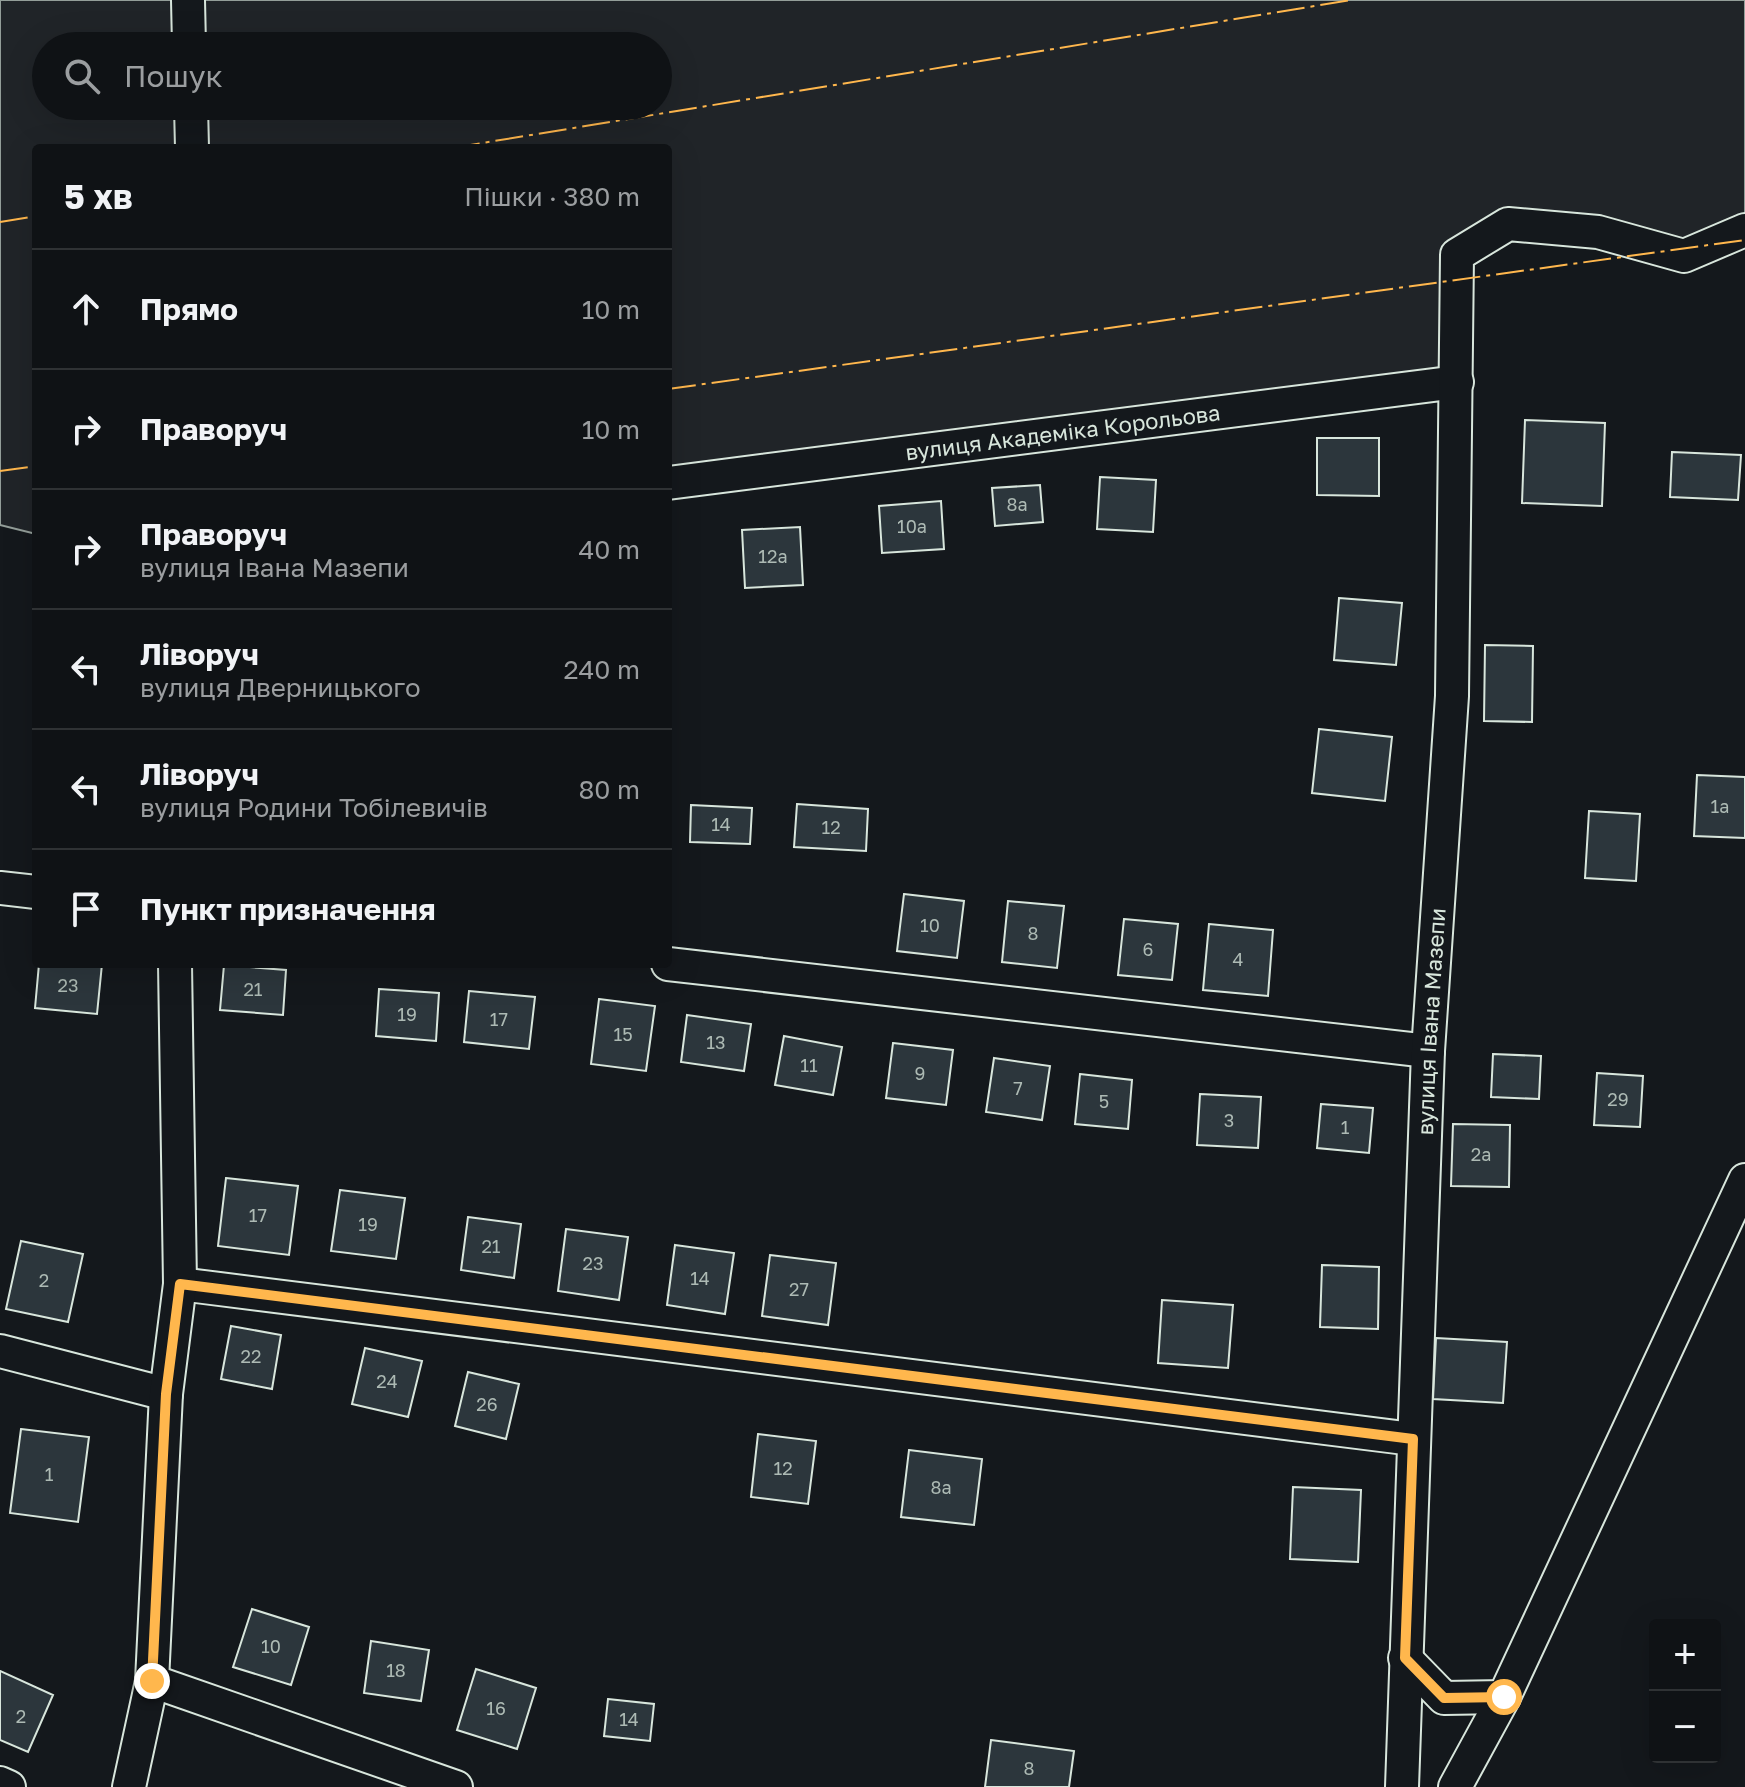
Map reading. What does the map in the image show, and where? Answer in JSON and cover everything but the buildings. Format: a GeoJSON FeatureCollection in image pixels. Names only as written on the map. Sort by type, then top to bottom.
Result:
{"type":"FeatureCollection","features":[{"type":"Feature","properties":{"kind":"street"},"geometry":{"type":"LineString","coordinates":[[188,0],[189,32]]}},
{"type":"Feature","properties":{"kind":"street"},"geometry":{"type":"LineString","coordinates":[[191,120],[192,144]]}},
{"type":"Feature","properties":{"kind":"street","name":"вулиця Івана Мазепи"},"geometry":{"type":"LineString","coordinates":[[1402,1787],[1428,1051],[1452,696],[1457,255],[1508,224],[1598,232],[1684,256],[1745,230]]}},
{"type":"Feature","properties":{"kind":"street","name":"вулиця Академіка Корольова"},"geometry":{"type":"LineString","coordinates":[[672,482],[1457,382]]}},
{"type":"Feature","properties":{"kind":"street"},"geometry":{"type":"LineString","coordinates":[[0,888],[32,892]]}},
{"type":"Feature","properties":{"kind":"street"},"geometry":{"type":"LineString","coordinates":[[672,964],[1428,1051]]}},
{"type":"Feature","properties":{"kind":"street"},"geometry":{"type":"LineString","coordinates":[[129,1787],[152,1681],[166,1394],[180,1284],[175,968]]}},
{"type":"Feature","properties":{"kind":"street"},"geometry":{"type":"LineString","coordinates":[[1455,1787],[1504,1697],[1745,1180]]}},
{"type":"Feature","properties":{"kind":"street"},"geometry":{"type":"LineString","coordinates":[[180,1284],[1413,1439]]}},
{"type":"Feature","properties":{"kind":"street"},"geometry":{"type":"LineString","coordinates":[[0,1351],[166,1394]]}},
{"type":"Feature","properties":{"kind":"street"},"geometry":{"type":"LineString","coordinates":[[1405,1658],[1444,1698],[1504,1697]]}},
{"type":"Feature","properties":{"kind":"street"},"geometry":{"type":"LineString","coordinates":[[152,1681],[456,1787]]}},
{"type":"Feature","properties":{"kind":"street"},"geometry":{"type":"LineString","coordinates":[[0,1783],[9,1787]]}},
{"type":"Feature","properties":{"kind":"shaded area"},"geometry":{"type":"Polygon","coordinates":[[[0,0],[1745,0],[1745,230],[1684,256],[1508,224],[1457,255],[1457,382],[672,482],[672,144],[32,144],[32,533],[0,525],[0,0]]]}},
{"type":"Feature","properties":{"kind":"power"},"geometry":{"type":"LineString","coordinates":[[672,112],[1351,0]]}},
{"type":"Feature","properties":{"kind":"power"},"geometry":{"type":"LineString","coordinates":[[476,144],[622,120]]}},
{"type":"Feature","properties":{"kind":"power"},"geometry":{"type":"LineString","coordinates":[[0,222],[32,217]]}},
{"type":"Feature","properties":{"kind":"power"},"geometry":{"type":"LineString","coordinates":[[672,388],[1745,240]]}},
{"type":"Feature","properties":{"kind":"power"},"geometry":{"type":"LineString","coordinates":[[0,471],[32,467]]}},
{"type":"Feature","properties":{"kind":"route"},"geometry":{"type":"LineString","coordinates":[[152,1681],[166,1394],[180,1284],[1413,1439],[1405,1658],[1444,1698],[1504,1697]]}}]}
